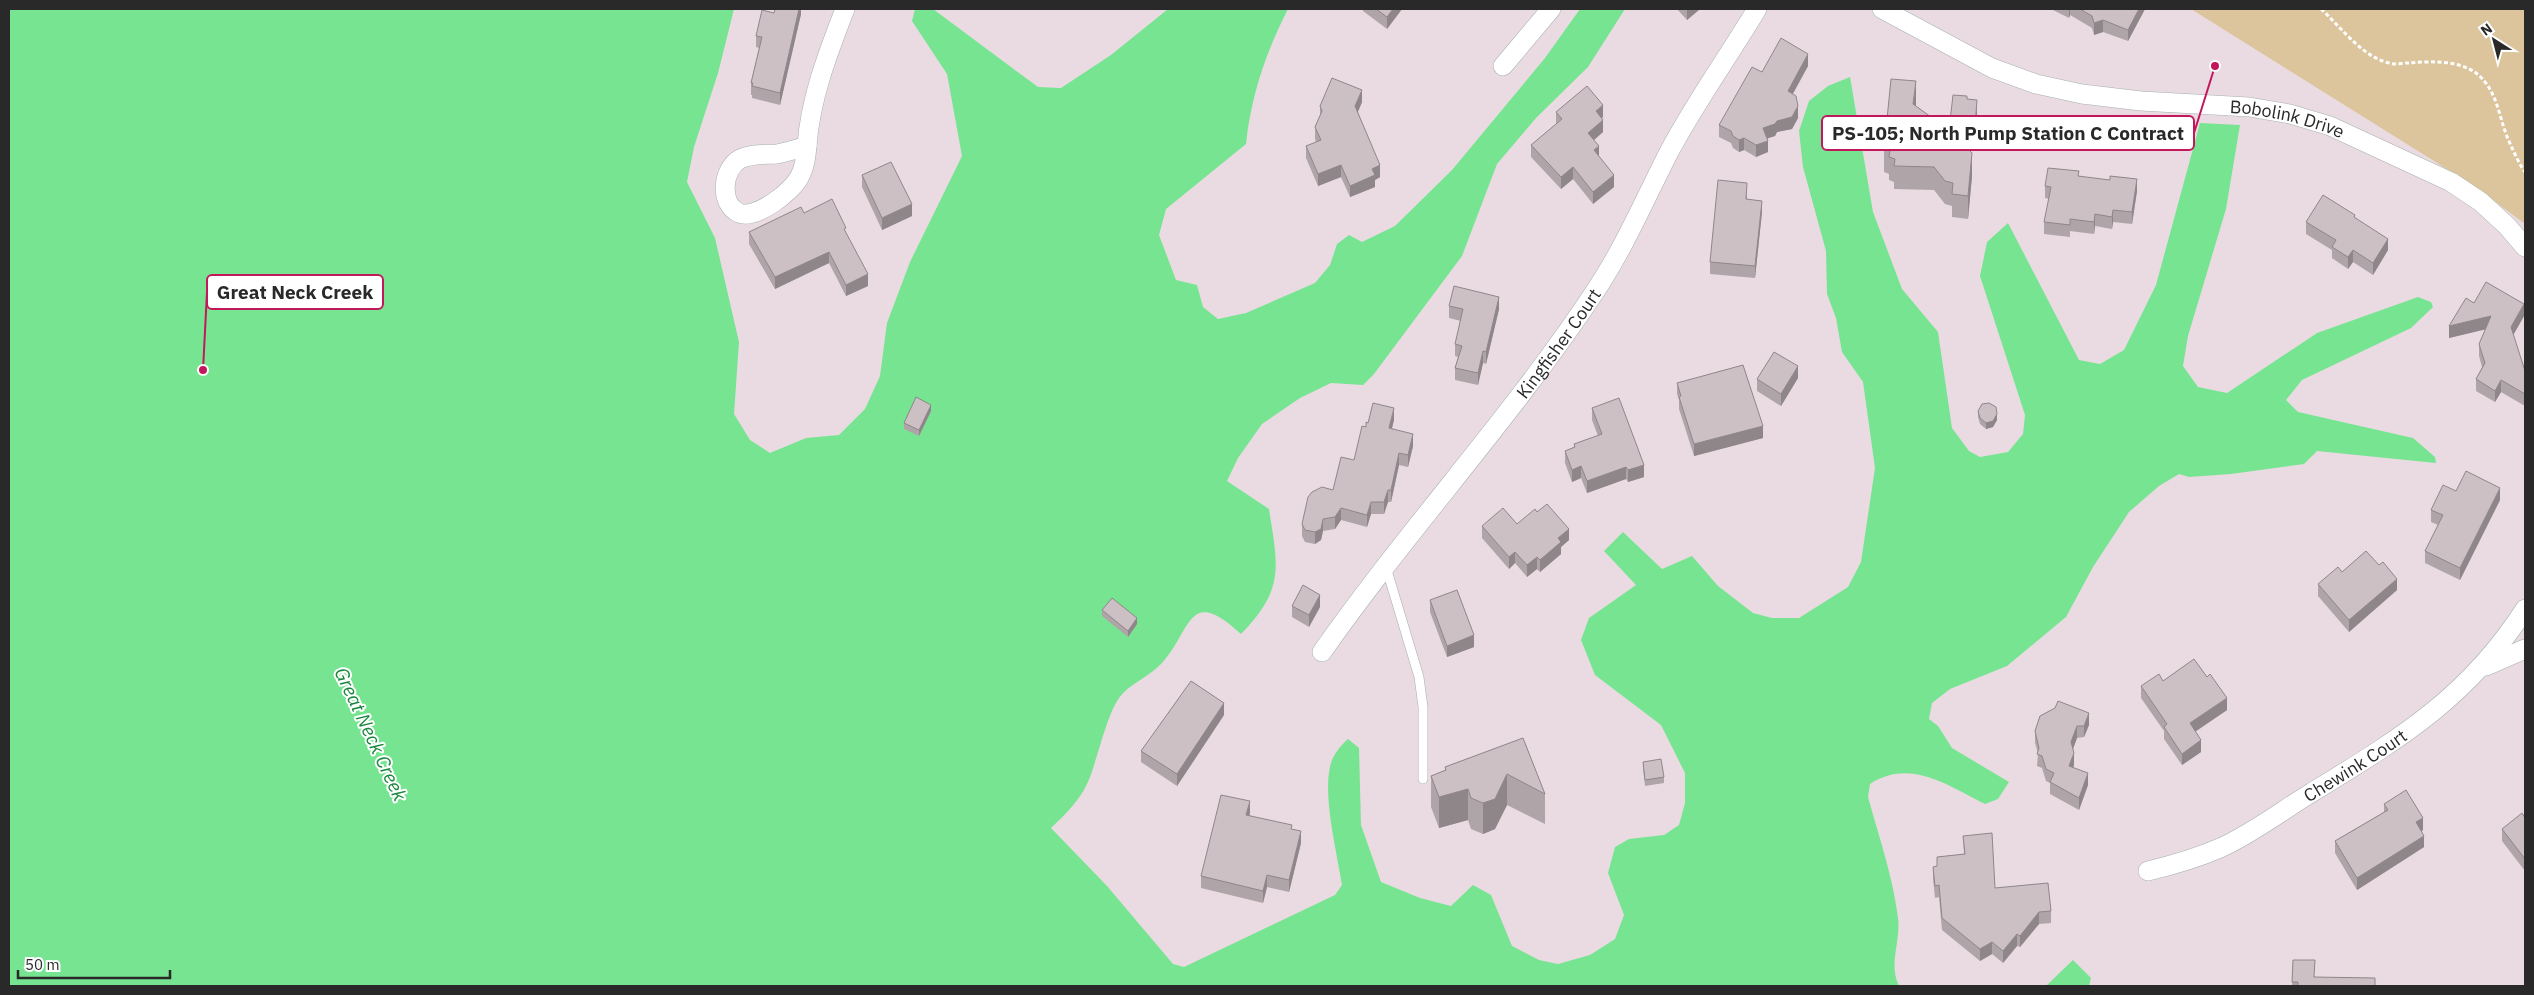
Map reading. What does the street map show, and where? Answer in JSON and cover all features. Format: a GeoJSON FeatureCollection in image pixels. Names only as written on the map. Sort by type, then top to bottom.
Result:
{"type":"FeatureCollection","features":[{"type":"Feature","properties":{"kind":"street"},"geometry":{"type":"LineString","coordinates":[[807,146],[778,154],[752,155],[738,160],[730,169],[725,180],[725,192],[730,206],[738,213],[756,214],[790,190],[800,177],[806,162],[807,146],[808,128],[827,56],[845,9]]}},
{"type":"Feature","properties":{"kind":"street"},"geometry":{"type":"LineString","coordinates":[[1503,66],[1551,9]]}},
{"type":"Feature","properties":{"kind":"street","name":"Kingfisher Court"},"geometry":{"type":"LineString","coordinates":[[1322,652],[1386,566],[1462,471],[1596,289],[1633,229],[1670,152],[1757,9]]}},
{"type":"Feature","properties":{"kind":"street","name":"Bobolink Drive"},"geometry":{"type":"LineString","coordinates":[[1882,9],[1992,68],[2036,84],[2082,94],[2141,101],[2249,107],[2290,114],[2330,126],[2451,182],[2481,202],[2507,226],[2525,247]]}},
{"type":"Feature","properties":{"kind":"street","name":"Chewink Court"},"geometry":{"type":"LineString","coordinates":[[2148,871],[2186,862],[2222,847],[2392,743],[2426,719],[2478,670],[2511,631],[2525,609]]}},
{"type":"Feature","properties":{"kind":"street"},"geometry":{"type":"LineString","coordinates":[[2478,670],[2525,649]]}},
{"type":"Feature","properties":{"kind":"lane"},"geometry":{"type":"LineString","coordinates":[[1386,566],[1420,677],[1423,707],[1423,779]]}},
{"type":"Feature","properties":{"kind":"path"},"geometry":{"type":"LineString","coordinates":[[2321,9],[2367,52],[2390,64],[2437,62],[2461,65],[2474,71],[2485,82],[2494,98],[2508,138],[2525,172]]}},
{"type":"Feature","properties":{"kind":"shaded area"},"geometry":{"type":"Polygon","coordinates":[[[2191,9],[2525,9],[2525,224],[2474,186],[2191,9]]]}},
{"type":"Feature","properties":{"kind":"water"},"geometry":{"type":"Polygon","coordinates":[[[9,9],[734,9],[718,73],[694,147],[687,182],[715,238],[739,342],[734,414],[750,440],[770,453],[806,438],[839,435],[865,409],[880,376],[887,323],[910,262],[962,156],[947,74],[912,21],[915,9],[933,9],[1038,87],[1061,88],[1111,55],[1168,9],[1288,9],[1266,58],[1248,126],[1246,144],[1166,209],[1159,235],[1176,280],[1197,285],[1203,307],[1218,319],[1246,313],[1315,283],[1330,265],[1337,244],[1349,235],[1362,242],[1395,226],[1452,170],[1545,58],[1580,9],[1625,9],[1588,67],[1536,118],[1497,164],[1462,256],[1374,374],[1363,385],[1331,383],[1300,398],[1262,424],[1238,458],[1227,481],[1269,509],[1276,562],[1272,590],[1265,604],[1241,634],[1210,613],[1200,613],[1192,618],[1161,664],[1119,698],[1107,725],[1087,784],[1074,805],[1051,828],[1107,886],[1173,964],[1184,967],[1335,895],[1342,885],[1329,810],[1328,780],[1333,759],[1339,748],[1348,739],[1359,748],[1361,825],[1381,882],[1420,898],[1451,906],[1473,885],[1491,895],[1512,946],[1539,960],[1558,964],[1590,955],[1615,939],[1624,915],[1608,873],[1615,847],[1629,839],[1664,835],[1679,825],[1685,803],[1685,773],[1661,725],[1595,675],[1581,640],[1589,618],[1636,585],[1604,551],[1623,532],[1662,569],[1692,556],[1718,586],[1753,613],[1772,618],[1799,618],[1848,587],[1861,562],[1875,468],[1863,382],[1842,352],[1836,318],[1827,294],[1826,251],[1803,167],[1799,131],[1809,101],[1828,86],[1850,77],[1873,212],[1902,289],[1938,332],[1952,428],[1969,451],[1980,457],[2008,452],[2023,434],[2025,415],[1980,276],[1987,242],[2008,223],[2079,360],[2100,364],[2124,350],[2156,285],[2200,123],[2240,125],[2226,209],[2188,336],[2183,366],[2198,387],[2227,393],[2317,333],[2418,297],[2431,302],[2433,307],[2411,328],[2302,380],[2286,400],[2298,412],[2413,438],[2435,457],[2436,463],[2317,451],[2304,464],[2231,474],[2189,477],[2179,474],[2159,486],[2129,512],[2093,567],[2066,617],[2007,666],[1950,689],[1932,703],[1929,719],[1938,726],[1952,748],[2009,782],[1998,799],[1985,804],[1942,782],[1914,774],[1900,773],[1870,784],[1868,797],[1896,903],[1898,936],[1895,969],[1899,986],[9,986],[9,9]]]}},
{"type":"Feature","properties":{"kind":"water"},"geometry":{"type":"Polygon","coordinates":[[[2073,960],[2091,978],[2089,986],[2046,986],[2073,960]]]}},
{"type":"Feature","properties":{"kind":"building"},"geometry":{"type":"Polygon","coordinates":[[[775,9],[799,9],[780,93],[752,86],[753,83],[751,83],[762,37],[756,36],[762,10],[774,13],[775,9]]]}},
{"type":"Feature","properties":{"kind":"building"},"geometry":{"type":"Polygon","coordinates":[[[1376,9],[1393,9],[1387,17],[1376,9]]]}},
{"type":"Feature","properties":{"kind":"building"},"geometry":{"type":"Polygon","coordinates":[[[2080,9],[2139,9],[2128,30],[2103,20],[2094,23],[2092,16],[2080,9]]]}},
{"type":"Feature","properties":{"kind":"building"},"geometry":{"type":"Polygon","coordinates":[[[1781,38],[1808,54],[1788,91],[1796,96],[1798,106],[1792,117],[1777,121],[1775,124],[1763,128],[1768,141],[1756,145],[1744,138],[1739,140],[1733,136],[1731,131],[1719,125],[1752,67],[1762,72],[1781,38]]]}},
{"type":"Feature","properties":{"kind":"building"},"geometry":{"type":"Polygon","coordinates":[[[1332,78],[1362,90],[1355,106],[1380,165],[1372,169],[1375,175],[1350,186],[1341,165],[1318,174],[1306,146],[1321,140],[1315,127],[1322,111],[1320,106],[1332,78]]]}},
{"type":"Feature","properties":{"kind":"building"},"geometry":{"type":"Polygon","coordinates":[[[1891,79],[1916,81],[1913,104],[1949,130],[1953,95],[1967,96],[1967,99],[1977,100],[1975,126],[1971,126],[1968,149],[1972,153],[1968,196],[1952,194],[1953,183],[1945,181],[1934,167],[1894,166],[1895,159],[1889,157],[1890,151],[1884,149],[1891,79]]]}},
{"type":"Feature","properties":{"kind":"building"},"geometry":{"type":"Polygon","coordinates":[[[1587,86],[1603,105],[1596,111],[1603,120],[1588,133],[1599,146],[1594,150],[1614,175],[1593,192],[1573,167],[1561,177],[1531,145],[1562,119],[1556,112],[1587,86]]]}},
{"type":"Feature","properties":{"kind":"building"},"geometry":{"type":"Polygon","coordinates":[[[891,162],[912,204],[882,218],[862,175],[891,162]]]}},
{"type":"Feature","properties":{"kind":"building"},"geometry":{"type":"Polygon","coordinates":[[[2048,168],[2079,171],[2078,176],[2110,180],[2110,176],[2137,179],[2132,212],[2113,210],[2112,217],[2095,214],[2094,222],[2070,219],[2070,225],[2044,222],[2051,187],[2045,186],[2048,168]]]}},
{"type":"Feature","properties":{"kind":"building"},"geometry":{"type":"Polygon","coordinates":[[[1718,180],[1747,183],[1746,199],[1762,201],[1755,266],[1710,262],[1718,180]]]}},
{"type":"Feature","properties":{"kind":"building"},"geometry":{"type":"Polygon","coordinates":[[[2323,195],[2388,239],[2373,263],[2353,250],[2348,257],[2332,247],[2336,240],[2306,222],[2323,195]]]}},
{"type":"Feature","properties":{"kind":"building"},"geometry":{"type":"Polygon","coordinates":[[[832,199],[846,228],[844,229],[868,274],[846,285],[829,252],[775,277],[749,232],[801,207],[804,213],[832,199]]]}},
{"type":"Feature","properties":{"kind":"building"},"geometry":{"type":"Polygon","coordinates":[[[2486,282],[2524,304],[2511,327],[2525,371],[2525,394],[2501,380],[2495,391],[2476,379],[2485,363],[2479,344],[2491,316],[2449,326],[2466,298],[2474,303],[2486,282]]]}},
{"type":"Feature","properties":{"kind":"building"},"geometry":{"type":"Polygon","coordinates":[[[1454,286],[1499,297],[1486,352],[1483,351],[1478,373],[1455,368],[1462,346],[1455,344],[1463,309],[1449,306],[1454,286]]]}},
{"type":"Feature","properties":{"kind":"building"},"geometry":{"type":"Polygon","coordinates":[[[1774,352],[1798,366],[1781,394],[1757,379],[1774,352]]]}},
{"type":"Feature","properties":{"kind":"building"},"geometry":{"type":"Polygon","coordinates":[[[1743,365],[1763,426],[1694,444],[1679,397],[1681,396],[1677,383],[1743,365]]]}},
{"type":"Feature","properties":{"kind":"building"},"geometry":{"type":"Polygon","coordinates":[[[916,397],[931,405],[919,430],[904,423],[916,397]]]}},
{"type":"Feature","properties":{"kind":"building"},"geometry":{"type":"Polygon","coordinates":[[[1619,398],[1644,465],[1628,470],[1626,467],[1587,481],[1581,466],[1572,470],[1565,451],[1575,447],[1574,444],[1602,434],[1592,408],[1619,398]]]}},
{"type":"Feature","properties":{"kind":"building"},"geometry":{"type":"Polygon","coordinates":[[[1373,403],[1394,408],[1389,428],[1413,434],[1408,455],[1399,453],[1391,490],[1388,490],[1384,502],[1371,502],[1367,515],[1341,508],[1335,517],[1323,519],[1321,529],[1315,532],[1305,530],[1302,524],[1308,497],[1312,492],[1322,487],[1333,490],[1341,457],[1354,460],[1362,426],[1366,427],[1366,422],[1368,423],[1373,403]]]}},
{"type":"Feature","properties":{"kind":"building"},"geometry":{"type":"Polygon","coordinates":[[[1989,403],[1996,407],[1997,414],[1993,421],[1986,423],[1980,418],[1978,411],[1982,404],[1989,403]]]}},
{"type":"Feature","properties":{"kind":"building"},"geometry":{"type":"Polygon","coordinates":[[[2466,471],[2500,488],[2460,568],[2425,551],[2443,515],[2431,510],[2443,485],[2456,491],[2466,471]]]}},
{"type":"Feature","properties":{"kind":"building"},"geometry":{"type":"Polygon","coordinates":[[[1547,504],[1569,529],[1558,538],[1561,542],[1540,560],[1537,557],[1527,565],[1515,552],[1509,557],[1482,526],[1503,508],[1517,524],[1535,509],[1537,512],[1547,504]]]}},
{"type":"Feature","properties":{"kind":"building"},"geometry":{"type":"Polygon","coordinates":[[[2366,551],[2379,565],[2383,562],[2397,579],[2349,620],[2318,584],[2338,567],[2342,572],[2366,551]]]}},
{"type":"Feature","properties":{"kind":"building"},"geometry":{"type":"Polygon","coordinates":[[[1303,585],[1320,595],[1309,615],[1292,606],[1303,585]]]}},
{"type":"Feature","properties":{"kind":"building"},"geometry":{"type":"Polygon","coordinates":[[[1457,590],[1474,635],[1447,646],[1430,600],[1457,590]]]}},
{"type":"Feature","properties":{"kind":"building"},"geometry":{"type":"Polygon","coordinates":[[[1112,598],[1137,618],[1128,631],[1102,610],[1112,598]]]}},
{"type":"Feature","properties":{"kind":"building"},"geometry":{"type":"Polygon","coordinates":[[[2194,659],[2207,677],[2210,674],[2227,698],[2190,723],[2201,740],[2182,754],[2164,727],[2167,724],[2141,686],[2159,674],[2163,681],[2194,659]]]}},
{"type":"Feature","properties":{"kind":"building"},"geometry":{"type":"Polygon","coordinates":[[[1191,681],[1224,703],[1177,774],[1141,751],[1191,681]]]}},
{"type":"Feature","properties":{"kind":"building"},"geometry":{"type":"Polygon","coordinates":[[[2058,701],[2089,713],[2084,726],[2077,726],[2071,742],[2074,753],[2069,766],[2088,773],[2079,798],[2050,782],[2054,773],[2046,769],[2042,756],[2037,754],[2039,748],[2035,731],[2040,716],[2055,708],[2058,701]]]}},
{"type":"Feature","properties":{"kind":"building"},"geometry":{"type":"Polygon","coordinates":[[[1523,738],[1545,794],[1507,774],[1495,799],[1483,803],[1471,798],[1468,789],[1439,797],[1431,776],[1446,770],[1445,767],[1523,738]]]}},
{"type":"Feature","properties":{"kind":"building"},"geometry":{"type":"Polygon","coordinates":[[[1661,759],[1664,777],[1645,780],[1643,762],[1661,759]]]}},
{"type":"Feature","properties":{"kind":"building"},"geometry":{"type":"Polygon","coordinates":[[[2406,790],[2423,818],[2416,822],[2424,836],[2357,878],[2335,841],[2388,810],[2384,804],[2406,790]]]}},
{"type":"Feature","properties":{"kind":"building"},"geometry":{"type":"Polygon","coordinates":[[[1221,795],[1250,801],[1246,815],[1292,825],[1291,829],[1301,831],[1289,880],[1267,875],[1263,891],[1201,876],[1221,795]]]}},
{"type":"Feature","properties":{"kind":"building"},"geometry":{"type":"Polygon","coordinates":[[[2522,813],[2525,818],[2525,859],[2502,829],[2522,813]]]}},
{"type":"Feature","properties":{"kind":"building"},"geometry":{"type":"Polygon","coordinates":[[[1992,833],[1995,888],[2048,883],[2051,911],[2039,912],[2020,936],[2017,934],[2003,951],[1992,942],[1980,949],[1942,918],[1939,885],[1935,886],[1933,867],[1937,866],[1937,857],[1965,854],[1963,836],[1992,833]]]}},
{"type":"Feature","properties":{"kind":"building"},"geometry":{"type":"Polygon","coordinates":[[[2293,960],[2315,960],[2314,977],[2375,978],[2375,986],[2298,986],[2298,982],[2292,982],[2293,960]]]}},
{"type":"Feature","properties":{"kind":"place","name":"PS-105; North Pump Station C Contract"},"geometry":{"type":"Point","coordinates":[2215,66]}},
{"type":"Feature","properties":{"kind":"place","name":"Great Neck Creek"},"geometry":{"type":"Point","coordinates":[203,370]}}]}
